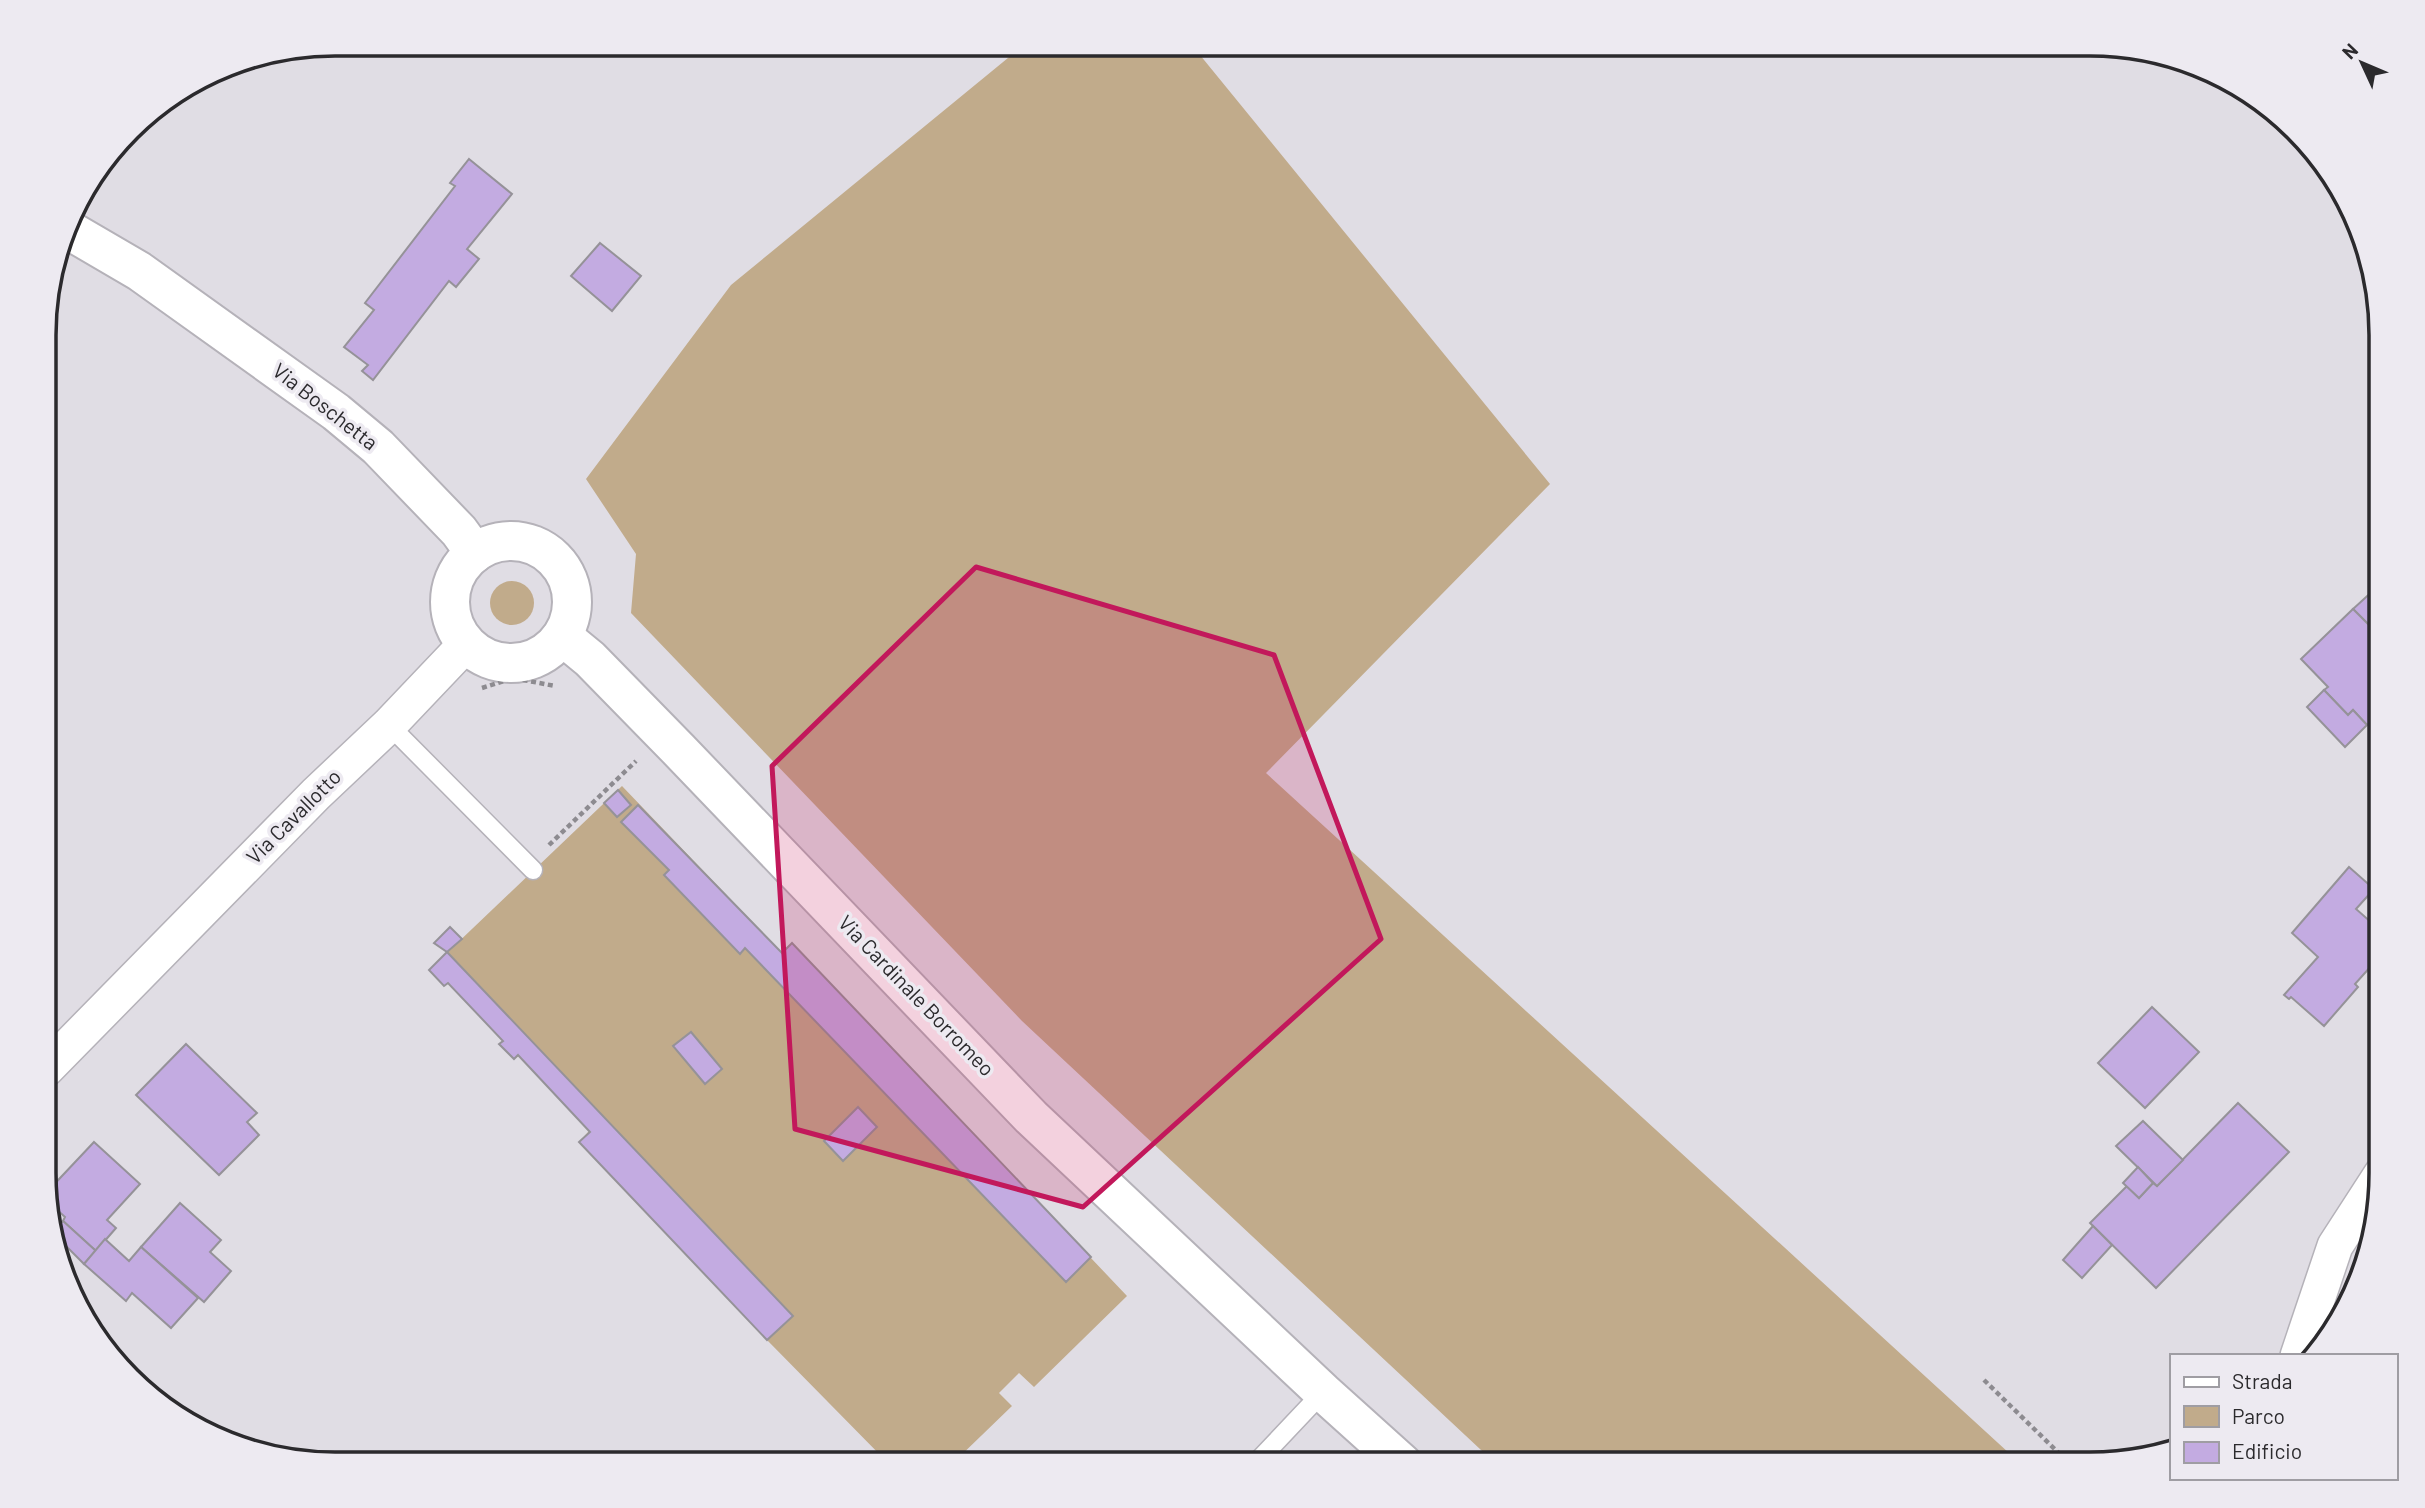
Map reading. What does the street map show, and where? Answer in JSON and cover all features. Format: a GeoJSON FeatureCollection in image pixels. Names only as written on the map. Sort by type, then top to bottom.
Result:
{"type":"FeatureCollection","features":[{"type":"Feature","properties":{"kind":"street","name":"Via Boschetta"},"geometry":{"type":"LineString","coordinates":[[75,234],[139,271],[336,412],[378,447],[459,531],[475,552]]}},
{"type":"Feature","properties":{"kind":"street"},"geometry":{"type":"LineString","coordinates":[[522,541],[545,551],[562,567],[571,590],[571,614],[562,636],[547,652],[527,662],[505,663],[483,657],[466,644],[455,627],[450,606],[452,586],[461,567],[475,552],[497,542],[522,541]]}},
{"type":"Feature","properties":{"kind":"street","name":"Via Cardinale Borromeo"},"geometry":{"type":"LineString","coordinates":[[562,636],[590,659],[680,750],[1031,1117],[1390,1452]]}},
{"type":"Feature","properties":{"kind":"street","name":"Via Cavallotto"},"geometry":{"type":"LineString","coordinates":[[56,1059],[247,864],[389,725],[466,644]]}},
{"type":"Feature","properties":{"kind":"street"},"geometry":{"type":"LineString","coordinates":[[2299,1354],[2335,1246],[2368,1195]]}},
{"type":"Feature","properties":{"kind":"lane"},"geometry":{"type":"LineString","coordinates":[[389,725],[530,868]]}},
{"type":"Feature","properties":{"kind":"lane"},"geometry":{"type":"LineString","coordinates":[[1266,1452],[1323,1392]]}},
{"type":"Feature","properties":{"kind":"path"},"geometry":{"type":"LineString","coordinates":[[473,690],[513,678],[558,686]]}},
{"type":"Feature","properties":{"kind":"path"},"geometry":{"type":"LineString","coordinates":[[530,868],[639,758]]}},
{"type":"Feature","properties":{"kind":"path"},"geometry":{"type":"LineString","coordinates":[[1984,1380],[2058,1452]]}},
{"type":"Feature","properties":{"kind":"highlighted area"},"geometry":{"type":"Polygon","coordinates":[[[976,567],[1274,655],[1381,939],[1083,1207],[795,1129],[772,766],[976,567]]]}},
{"type":"Feature","properties":{"kind":"green space"},"geometry":{"type":"Polygon","coordinates":[[[1010,56],[1201,56],[1550,484],[1266,773],[2008,1452],[1483,1452],[1022,1021],[631,613],[636,554],[586,479],[731,285],[1010,56]]]}},
{"type":"Feature","properties":{"kind":"green space"},"geometry":{"type":"Polygon","coordinates":[[[512,581],[521,582],[528,587],[533,594],[533,612],[528,619],[521,624],[512,625],[503,624],[496,619],[491,612],[490,603],[491,594],[496,587],[503,582],[512,581]]]}},
{"type":"Feature","properties":{"kind":"green space"},"geometry":{"type":"Polygon","coordinates":[[[622,786],[781,952],[792,943],[1127,1296],[1034,1387],[1019,1373],[999,1393],[1012,1406],[964,1452],[877,1452],[579,1142],[589,1131],[519,1056],[514,1059],[499,1044],[503,1041],[448,983],[444,986],[429,970],[622,786]]]}},
{"type":"Feature","properties":{"kind":"building"},"geometry":{"type":"Polygon","coordinates":[[[469,159],[512,194],[467,249],[479,259],[456,287],[449,281],[373,380],[362,371],[368,365],[344,347],[374,310],[365,303],[455,186],[450,183],[469,159]]]}},
{"type":"Feature","properties":{"kind":"building"},"geometry":{"type":"Polygon","coordinates":[[[600,243],[641,276],[612,311],[571,276],[600,243]]]}},
{"type":"Feature","properties":{"kind":"building"},"geometry":{"type":"Polygon","coordinates":[[[2369,594],[2369,625],[2353,609],[2369,594]]]}},
{"type":"Feature","properties":{"kind":"building"},"geometry":{"type":"Polygon","coordinates":[[[2353,609],[2369,625],[2369,724],[2367,725],[2353,710],[2348,715],[2324,690],[2328,687],[2301,659],[2353,609]]]}},
{"type":"Feature","properties":{"kind":"building"},"geometry":{"type":"Polygon","coordinates":[[[2324,690],[2348,715],[2353,710],[2367,725],[2345,747],[2307,707],[2324,690]]]}},
{"type":"Feature","properties":{"kind":"building"},"geometry":{"type":"Polygon","coordinates":[[[618,790],[631,805],[617,817],[604,803],[618,790]]]}},
{"type":"Feature","properties":{"kind":"building"},"geometry":{"type":"Polygon","coordinates":[[[638,805],[782,953],[792,943],[1091,1257],[1066,1282],[745,948],[740,954],[664,875],[669,870],[621,822],[638,805]]]}},
{"type":"Feature","properties":{"kind":"building"},"geometry":{"type":"Polygon","coordinates":[[[2349,867],[2369,885],[2369,895],[2356,909],[2369,920],[2369,968],[2355,984],[2358,987],[2324,1026],[2291,997],[2289,999],[2284,995],[2318,957],[2292,933],[2349,867]]]}},
{"type":"Feature","properties":{"kind":"building"},"geometry":{"type":"Polygon","coordinates":[[[450,927],[462,939],[447,952],[434,943],[450,927]]]}},
{"type":"Feature","properties":{"kind":"building"},"geometry":{"type":"Polygon","coordinates":[[[447,952],[793,1316],[767,1340],[579,1142],[590,1132],[518,1055],[514,1059],[499,1044],[503,1041],[448,983],[444,986],[429,970],[447,952]]]}},
{"type":"Feature","properties":{"kind":"building"},"geometry":{"type":"Polygon","coordinates":[[[2152,1007],[2199,1052],[2145,1108],[2098,1063],[2152,1007]]]}},
{"type":"Feature","properties":{"kind":"building"},"geometry":{"type":"Polygon","coordinates":[[[691,1032],[722,1069],[705,1084],[673,1046],[691,1032]]]}},
{"type":"Feature","properties":{"kind":"building"},"geometry":{"type":"Polygon","coordinates":[[[186,1044],[257,1113],[247,1122],[259,1135],[219,1175],[136,1095],[186,1044]]]}},
{"type":"Feature","properties":{"kind":"building"},"geometry":{"type":"Polygon","coordinates":[[[2238,1103],[2289,1152],[2156,1288],[2090,1223],[2127,1186],[2139,1198],[2153,1183],[2157,1186],[2238,1103]]]}},
{"type":"Feature","properties":{"kind":"building"},"geometry":{"type":"Polygon","coordinates":[[[858,1107],[877,1127],[843,1161],[824,1141],[858,1107]]]}},
{"type":"Feature","properties":{"kind":"building"},"geometry":{"type":"Polygon","coordinates":[[[2143,1121],[2183,1160],[2157,1186],[2116,1146],[2143,1121]]]}},
{"type":"Feature","properties":{"kind":"building"},"geometry":{"type":"Polygon","coordinates":[[[94,1142],[140,1184],[107,1220],[116,1228],[96,1251],[63,1221],[65,1217],[58,1209],[56,1182],[94,1142]]]}},
{"type":"Feature","properties":{"kind":"building"},"geometry":{"type":"Polygon","coordinates":[[[2138,1167],[2153,1183],[2139,1198],[2123,1183],[2138,1167]]]}},
{"type":"Feature","properties":{"kind":"building"},"geometry":{"type":"Polygon","coordinates":[[[180,1203],[221,1240],[210,1252],[231,1271],[204,1302],[141,1247],[180,1203]]]}},
{"type":"Feature","properties":{"kind":"building"},"geometry":{"type":"Polygon","coordinates":[[[63,1221],[96,1251],[84,1264],[66,1246],[60,1223],[63,1221]]]}},
{"type":"Feature","properties":{"kind":"building"},"geometry":{"type":"Polygon","coordinates":[[[2093,1226],[2112,1245],[2082,1278],[2063,1260],[2093,1226]]]}},
{"type":"Feature","properties":{"kind":"building"},"geometry":{"type":"Polygon","coordinates":[[[105,1239],[129,1261],[141,1247],[198,1298],[171,1328],[132,1293],[126,1301],[84,1264],[105,1239]]]}}]}
